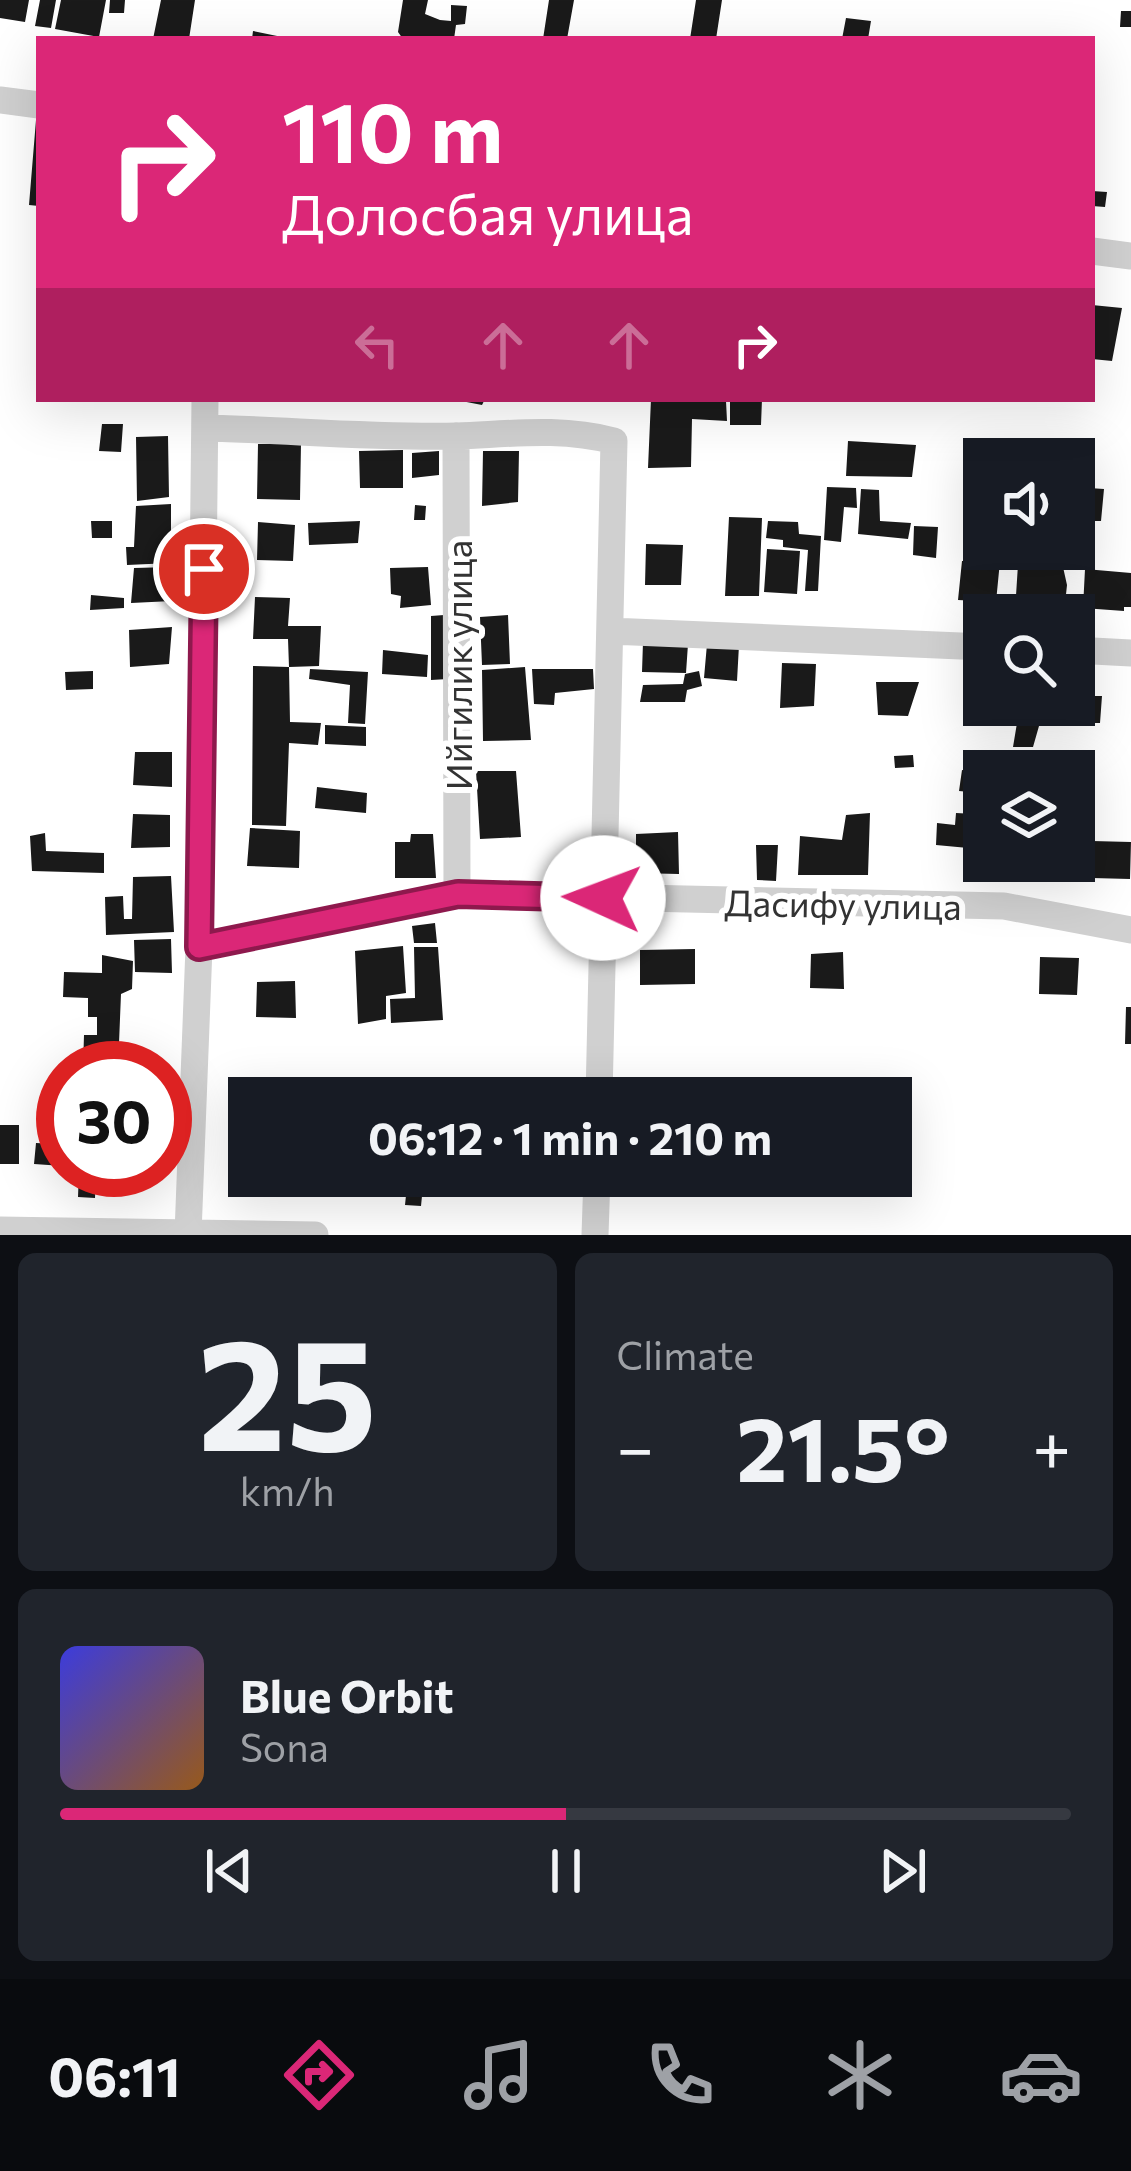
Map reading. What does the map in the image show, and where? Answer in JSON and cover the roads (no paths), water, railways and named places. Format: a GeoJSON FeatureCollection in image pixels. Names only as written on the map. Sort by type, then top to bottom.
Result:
{"type":"FeatureCollection","features":[{"type":"Feature","properties":{"kind":"street"},"geometry":{"type":"LineString","coordinates":[[0,100],[36,105]]}},
{"type":"Feature","properties":{"kind":"street"},"geometry":{"type":"LineString","coordinates":[[1095,250],[1131,256]]}},
{"type":"Feature","properties":{"kind":"street"},"geometry":{"type":"LineString","coordinates":[[188,1234],[199,947],[205,402]]}},
{"type":"Feature","properties":{"kind":"street"},"geometry":{"type":"LineString","coordinates":[[206,428],[456,436],[520,430],[582,433],[614,441],[599,1077]]}},
{"type":"Feature","properties":{"kind":"street","name":"Ийгилик улица"},"geometry":{"type":"LineString","coordinates":[[456,436],[458,894]]}},
{"type":"Feature","properties":{"kind":"street"},"geometry":{"type":"LineString","coordinates":[[610,631],[963,646]]}},
{"type":"Feature","properties":{"kind":"street"},"geometry":{"type":"LineString","coordinates":[[1095,651],[1131,653]]}},
{"type":"Feature","properties":{"kind":"street","name":"Дасифу улица"},"geometry":{"type":"LineString","coordinates":[[199,947],[458,894],[1004,906],[1131,930]]}},
{"type":"Feature","properties":{"kind":"street"},"geometry":{"type":"LineString","coordinates":[[596,1235],[597,1197]]}},
{"type":"Feature","properties":{"kind":"street"},"geometry":{"type":"LineString","coordinates":[[0,1230],[315,1235]]}}]}
